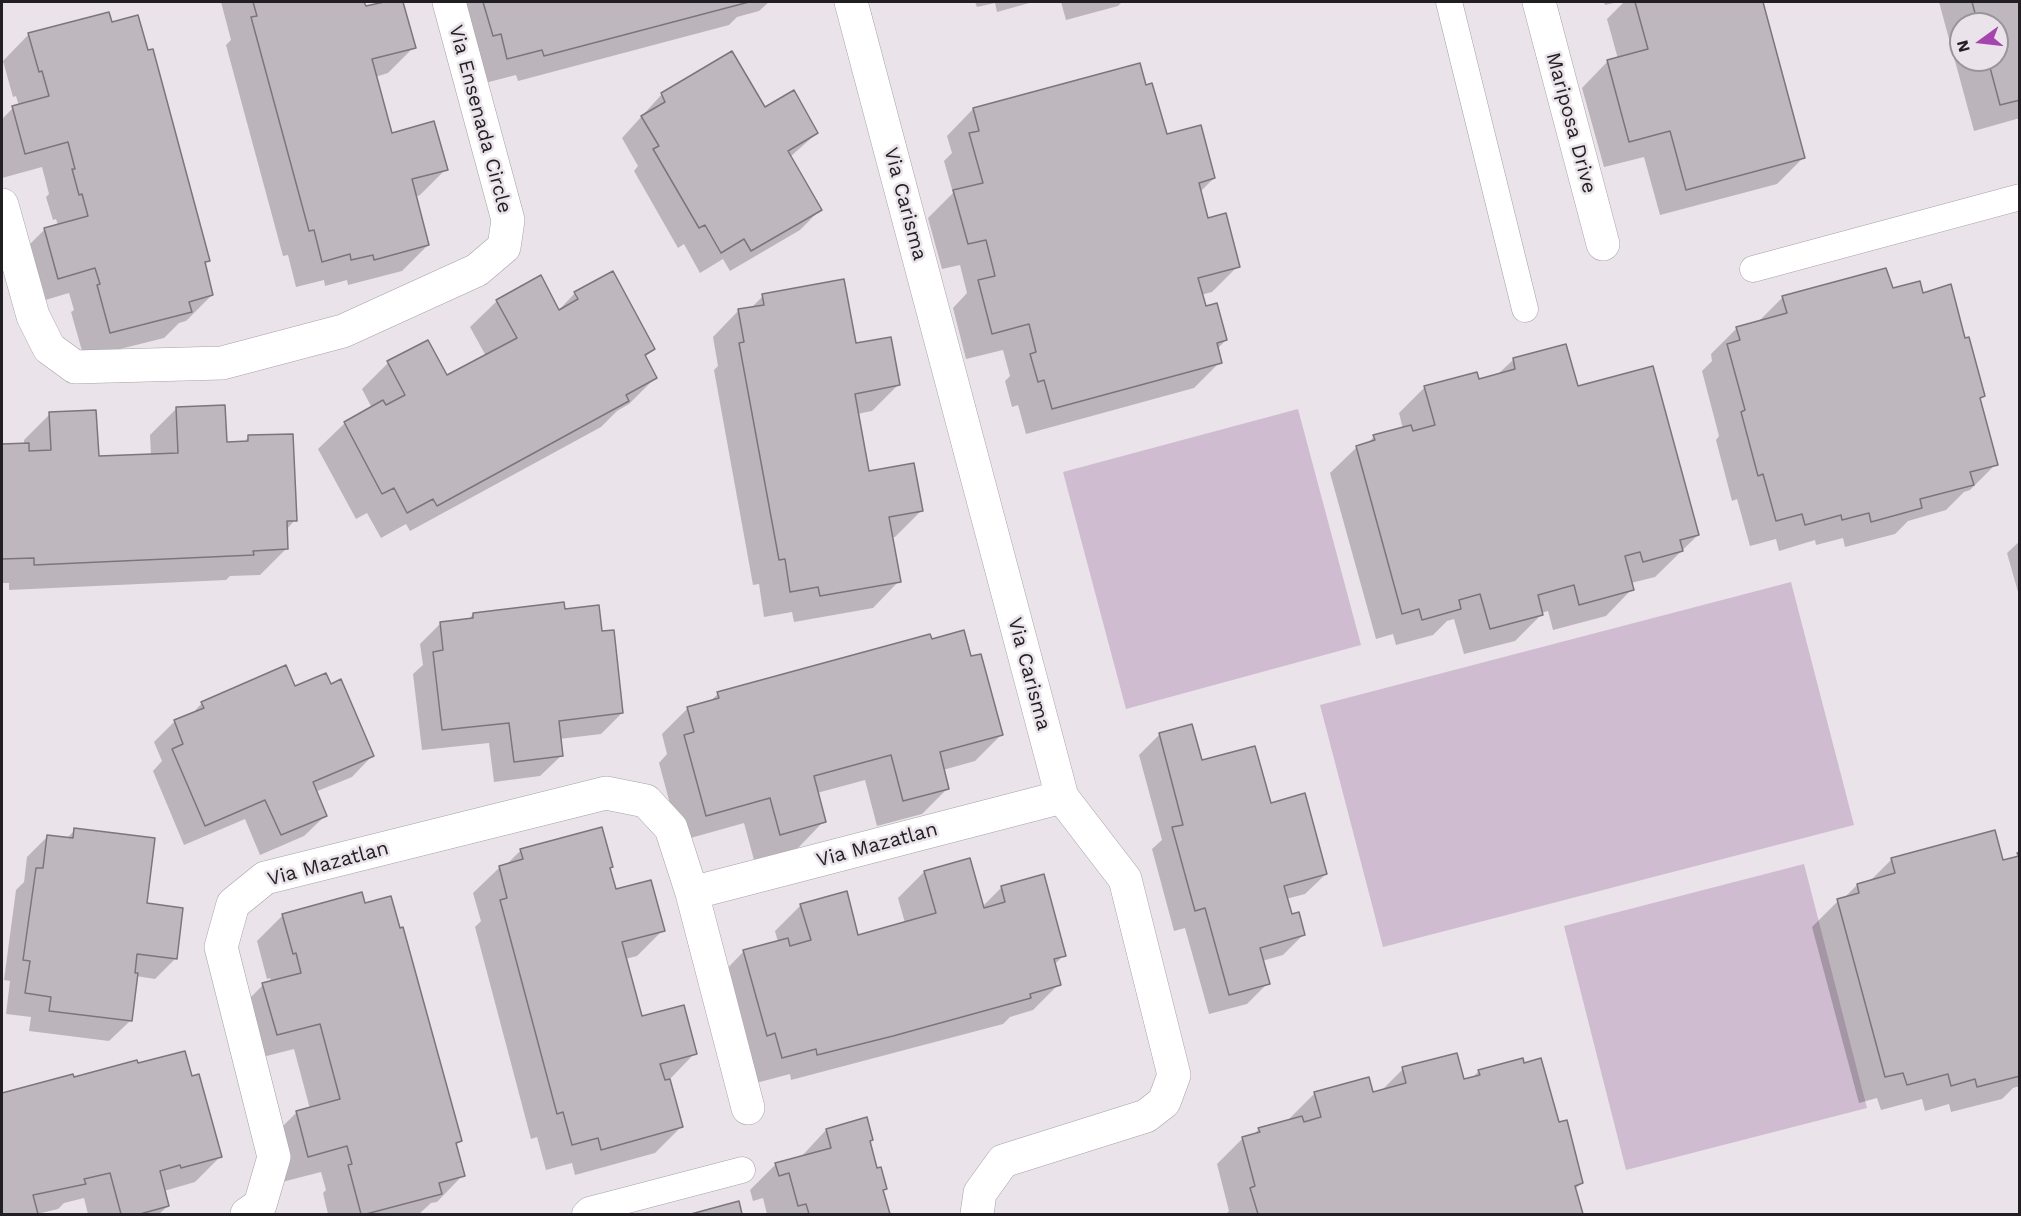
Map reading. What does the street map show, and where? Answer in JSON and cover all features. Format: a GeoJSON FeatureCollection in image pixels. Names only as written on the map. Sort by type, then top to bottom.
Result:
{"type":"FeatureCollection","features":[{"type":"Feature","properties":{"kind":"street","name":"Via Ensenada Circle"},"geometry":{"type":"LineString","coordinates":[[2,205],[33,316],[49,348],[75,367],[222,363],[343,331],[436,289],[477,270],[504,247],[508,220],[449,2]]}},
{"type":"Feature","properties":{"kind":"street","name":"Via Carisma"},"geometry":{"type":"LineString","coordinates":[[852,2],[1062,797],[1125,879],[1174,1075],[1164,1102],[1146,1116],[1003,1161],[980,1193],[977,1215]]}},
{"type":"Feature","properties":{"kind":"street","name":"Mariposa Drive"},"geometry":{"type":"LineString","coordinates":[[1539,2],[1603,244]]}},
{"type":"Feature","properties":{"kind":"street","name":"Via Mazatlan"},"geometry":{"type":"LineString","coordinates":[[247,1215],[260,1205],[274,1157],[221,947],[233,904],[265,878],[606,794],[645,801],[671,828],[692,893],[748,1108]]}},
{"type":"Feature","properties":{"kind":"street","name":"Via Mazatlan"},"geometry":{"type":"LineString","coordinates":[[692,893],[1062,797]]}},
{"type":"Feature","properties":{"kind":"lane"},"geometry":{"type":"LineString","coordinates":[[1449,2],[1525,309]]}},
{"type":"Feature","properties":{"kind":"lane"},"geometry":{"type":"LineString","coordinates":[[1753,269],[2019,197]]}},
{"type":"Feature","properties":{"kind":"lane"},"geometry":{"type":"LineString","coordinates":[[585,1215],[589,1210],[742,1170]]}},
{"type":"Feature","properties":{"kind":"shaded area"},"geometry":{"type":"Polygon","coordinates":[[[1298,409],[1361,645],[1126,709],[1063,472],[1298,409]]]}},
{"type":"Feature","properties":{"kind":"shaded area"},"geometry":{"type":"Polygon","coordinates":[[[1791,582],[1854,825],[1383,947],[1320,705],[1791,582]]]}},
{"type":"Feature","properties":{"kind":"shaded area"},"geometry":{"type":"Polygon","coordinates":[[[1804,864],[1867,1108],[1626,1170],[1564,926],[1804,864]]]}},
{"type":"Feature","properties":{"kind":"building"},"geometry":{"type":"Polygon","coordinates":[[[253,2],[364,2],[366,6],[384,2],[403,2],[416,48],[372,59],[392,133],[434,121],[448,170],[412,179],[429,245],[374,260],[373,255],[351,260],[350,254],[322,262],[314,230],[309,231],[251,17],[257,16],[253,2]]]}},
{"type":"Feature","properties":{"kind":"building"},"geometry":{"type":"Polygon","coordinates":[[[483,2],[749,2],[544,56],[542,50],[507,59],[501,34],[493,36],[483,2]]]}},
{"type":"Feature","properties":{"kind":"building"},"geometry":{"type":"Polygon","coordinates":[[[1635,2],[1763,2],[1805,158],[1686,190],[1670,131],[1629,142],[1607,60],[1648,49],[1635,2]]]}},
{"type":"Feature","properties":{"kind":"building"},"geometry":{"type":"Polygon","coordinates":[[[1972,2],[2020,2],[2020,100],[2000,105],[1991,72],[2009,72],[2009,12],[1975,12],[1972,2]]]}},
{"type":"Feature","properties":{"kind":"building"},"geometry":{"type":"Polygon","coordinates":[[[109,12],[112,22],[138,15],[148,50],[153,49],[210,261],[205,262],[213,295],[189,302],[192,312],[110,333],[97,285],[100,284],[95,268],[58,279],[44,228],[88,216],[82,194],[79,195],[68,142],[25,154],[12,106],[49,96],[42,71],[39,72],[28,33],[109,12]]]}},
{"type":"Feature","properties":{"kind":"building"},"geometry":{"type":"Polygon","coordinates":[[[732,51],[765,107],[794,90],[818,133],[788,151],[822,210],[751,251],[744,239],[721,253],[705,225],[699,228],[653,149],[659,146],[641,116],[665,102],[661,93],[732,51]]]}},
{"type":"Feature","properties":{"kind":"building"},"geometry":{"type":"Polygon","coordinates":[[[1140,63],[1146,85],[1152,83],[1167,134],[1201,125],[1215,178],[1199,183],[1208,218],[1226,213],[1240,267],[1198,278],[1206,306],[1217,303],[1227,340],[1217,343],[1222,363],[1052,409],[1044,380],[1038,382],[1030,354],[1036,352],[1029,324],[992,334],[978,280],[995,276],[986,240],[968,244],[953,190],[983,183],[969,133],[979,131],[973,108],[1140,63]]]}},
{"type":"Feature","properties":{"kind":"building"},"geometry":{"type":"Polygon","coordinates":[[[1886,268],[1893,288],[1920,281],[1923,293],[1951,284],[1965,338],[1969,337],[1985,396],[1980,398],[1998,465],[1970,472],[1974,485],[1920,499],[1922,508],[1871,522],[1869,513],[1842,520],[1841,515],[1805,525],[1802,514],[1776,521],[1763,474],[1758,476],[1741,412],[1745,410],[1727,344],[1740,340],[1736,327],[1787,313],[1782,296],[1886,268]]]}},
{"type":"Feature","properties":{"kind":"building"},"geometry":{"type":"Polygon","coordinates":[[[613,271],[655,349],[645,355],[657,378],[626,395],[629,401],[437,506],[433,499],[407,513],[394,488],[382,494],[344,422],[383,400],[386,405],[405,395],[387,361],[428,340],[447,375],[517,338],[496,300],[541,275],[559,310],[578,299],[574,292],[613,271]]]}},
{"type":"Feature","properties":{"kind":"building"},"geometry":{"type":"Polygon","coordinates":[[[844,279],[856,343],[891,337],[900,385],[855,394],[869,471],[914,463],[923,511],[889,517],[901,582],[820,596],[818,587],[790,592],[785,559],[779,560],[739,343],[744,342],[738,309],[764,305],[762,294],[844,279]]]}},
{"type":"Feature","properties":{"kind":"building"},"geometry":{"type":"Polygon","coordinates":[[[1566,344],[1578,386],[1653,366],[1699,535],[1680,540],[1683,551],[1643,562],[1640,552],[1625,556],[1634,590],[1579,605],[1574,585],[1538,595],[1543,615],[1490,629],[1480,594],[1459,600],[1461,609],[1422,620],[1419,609],[1402,614],[1356,446],[1375,440],[1373,435],[1411,425],[1413,431],[1435,425],[1424,386],[1477,372],[1479,379],[1515,369],[1513,358],[1566,344]]]}},
{"type":"Feature","properties":{"kind":"building"},"geometry":{"type":"Polygon","coordinates":[[[225,405],[227,442],[248,441],[248,435],[293,434],[297,521],[287,521],[288,549],[253,551],[254,555],[34,565],[34,558],[2,559],[2,444],[29,443],[29,451],[51,450],[49,412],[96,410],[99,456],[178,453],[176,407],[225,405]]]}},
{"type":"Feature","properties":{"kind":"building"},"geometry":{"type":"Polygon","coordinates":[[[564,602],[565,609],[599,605],[602,631],[614,630],[623,713],[559,721],[563,756],[514,762],[509,723],[442,730],[433,652],[443,650],[440,622],[473,618],[473,613],[564,602]]]}},
{"type":"Feature","properties":{"kind":"building"},"geometry":{"type":"Polygon","coordinates":[[[964,630],[971,656],[981,654],[1003,735],[940,752],[949,789],[903,801],[891,755],[814,776],[826,822],[780,835],[770,798],[706,816],[684,735],[694,732],[687,707],[719,698],[717,692],[930,634],[932,639],[964,630]]]}},
{"type":"Feature","properties":{"kind":"building"},"geometry":{"type":"Polygon","coordinates":[[[286,665],[295,686],[326,673],[331,684],[341,679],[374,756],[313,782],[327,816],[281,835],[265,800],[205,826],[172,749],[183,744],[174,720],[204,708],[201,702],[286,665]]]}},
{"type":"Feature","properties":{"kind":"building"},"geometry":{"type":"Polygon","coordinates":[[[1192,724],[1202,760],[1255,746],[1271,803],[1305,793],[1327,874],[1284,886],[1292,914],[1299,912],[1305,935],[1260,948],[1270,984],[1229,995],[1205,908],[1195,911],[1172,827],[1183,825],[1159,733],[1192,724]]]}},
{"type":"Feature","properties":{"kind":"building"},"geometry":{"type":"Polygon","coordinates":[[[602,827],[613,867],[610,868],[616,889],[651,880],[665,931],[622,942],[642,1016],[684,1005],[697,1054],[660,1064],[665,1080],[670,1079],[683,1127],[601,1150],[598,1138],[572,1145],[563,1112],[557,1114],[500,900],[507,898],[499,866],[523,859],[520,849],[602,827]]]}},
{"type":"Feature","properties":{"kind":"building"},"geometry":{"type":"Polygon","coordinates":[[[74,828],[155,838],[147,903],[183,908],[177,959],[137,954],[135,973],[138,973],[132,1021],[49,1011],[51,997],[25,993],[30,961],[23,960],[36,868],[43,868],[47,835],[73,838],[74,828]]]}},
{"type":"Feature","properties":{"kind":"building"},"geometry":{"type":"Polygon","coordinates":[[[1995,830],[2003,860],[2019,856],[2017,853],[2020,852],[2020,1076],[1977,1087],[1975,1079],[1951,1086],[1948,1074],[1907,1085],[1903,1073],[1885,1077],[1837,899],[1859,893],[1857,884],[1895,873],[1891,858],[1995,830]]]}},
{"type":"Feature","properties":{"kind":"building"},"geometry":{"type":"Polygon","coordinates":[[[970,858],[984,908],[1005,902],[1001,886],[1044,874],[1066,956],[1054,959],[1061,985],[1030,994],[1031,998],[893,1036],[817,1055],[816,1049],[782,1058],[775,1033],[767,1036],[743,950],[788,938],[790,946],[811,940],[800,904],[847,891],[858,935],[936,913],[924,871],[970,858]]]}},
{"type":"Feature","properties":{"kind":"building"},"geometry":{"type":"Polygon","coordinates":[[[362,892],[365,903],[391,896],[400,928],[403,927],[462,1141],[456,1143],[465,1176],[439,1183],[442,1194],[366,1214],[361,1214],[348,1165],[352,1164],[347,1146],[308,1157],[296,1111],[340,1099],[320,1024],[277,1035],[262,983],[301,973],[282,914],[362,892]]]}},
{"type":"Feature","properties":{"kind":"building"},"geometry":{"type":"Polygon","coordinates":[[[185,1051],[192,1076],[199,1074],[222,1157],[160,1171],[169,1206],[140,1214],[121,1214],[110,1173],[84,1179],[86,1184],[33,1195],[38,1214],[2,1214],[2,1093],[73,1074],[74,1077],[137,1060],[138,1063],[185,1051]]]}},
{"type":"Feature","properties":{"kind":"building"},"geometry":{"type":"Polygon","coordinates":[[[1457,1053],[1464,1079],[1480,1075],[1478,1070],[1523,1058],[1524,1063],[1541,1058],[1559,1122],[1567,1120],[1583,1183],[1575,1186],[1583,1214],[1258,1214],[1250,1188],[1255,1186],[1242,1137],[1260,1132],[1258,1128],[1302,1116],[1304,1122],[1321,1117],[1314,1092],[1369,1077],[1373,1092],[1406,1083],[1402,1067],[1457,1053]]]}},
{"type":"Feature","properties":{"kind":"building"},"geometry":{"type":"Polygon","coordinates":[[[867,1117],[877,1168],[881,1167],[887,1189],[883,1190],[890,1214],[809,1214],[806,1204],[798,1206],[789,1173],[779,1176],[775,1163],[831,1148],[826,1129],[867,1117]]]}},
{"type":"Feature","properties":{"kind":"building"},"geometry":{"type":"Polygon","coordinates":[[[739,1201],[742,1214],[691,1214],[739,1201]]]}}]}
